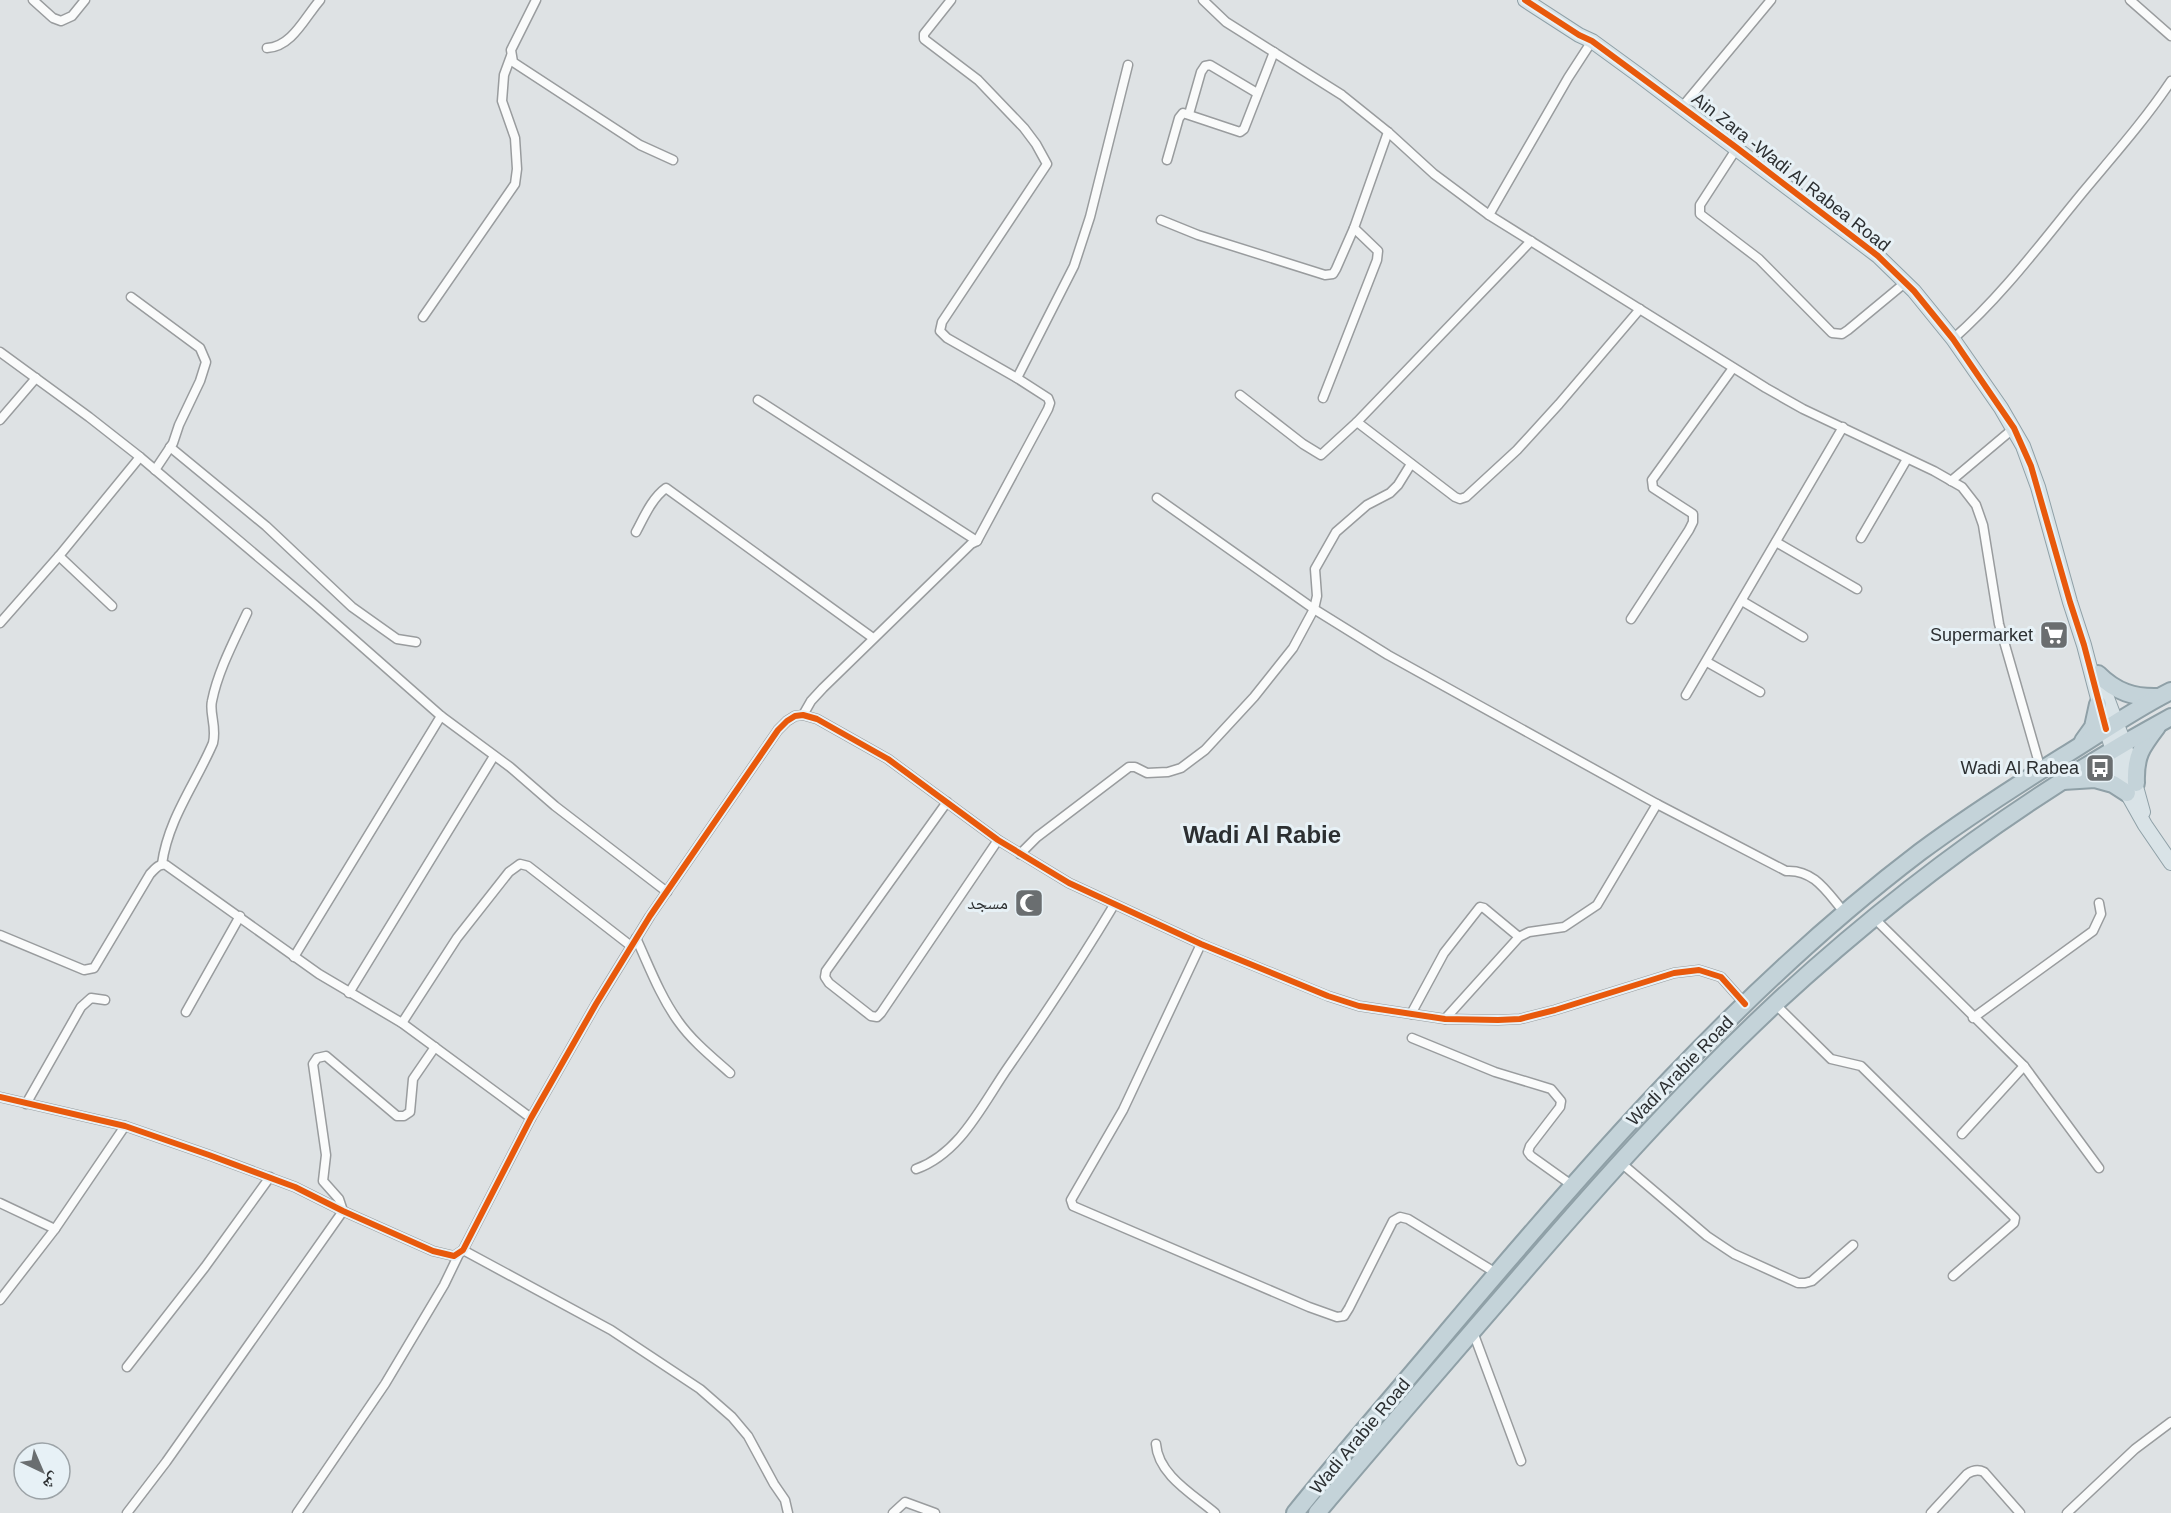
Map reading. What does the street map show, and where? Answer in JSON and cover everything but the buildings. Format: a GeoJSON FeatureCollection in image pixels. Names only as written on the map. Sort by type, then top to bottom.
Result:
{"type":"FeatureCollection","features":[{"type":"Feature","properties":{"kind":"highway"},"geometry":{"type":"LineString","coordinates":[[2098,674],[2108,683],[2132,696],[2165,694]]}},
{"type":"Feature","properties":{"kind":"highway","name":"Wadi Arabie Road"},"geometry":{"type":"LineString","coordinates":[[1295,1513],[1496,1273],[1637,1113],[1679,1068],[1746,1004],[1845,914],[1928,847],[2041,770],[2165,694]]}},
{"type":"Feature","properties":{"kind":"highway"},"geometry":{"type":"LineString","coordinates":[[2075,749],[2093,727],[2098,704]]}},
{"type":"Feature","properties":{"kind":"highway","name":"Wadi Arabie Road"},"geometry":{"type":"LineString","coordinates":[[1317,1513],[1620,1162],[1692,1085],[1775,1004],[1961,850],[2059,782],[2166,720]]}},
{"type":"Feature","properties":{"kind":"highway"},"geometry":{"type":"LineString","coordinates":[[2059,782],[2095,779],[2132,788],[2138,756],[2166,720]]}},
{"type":"Feature","properties":{"kind":"main road","name":"Ain Zara -Wadi Al Rabea Road"},"geometry":{"type":"LineString","coordinates":[[1525,0],[1592,41],[1682,107],[1878,256],[1906,282],[1953,339],[2014,428],[2023,446],[2038,487],[2084,645]]}},
{"type":"Feature","properties":{"kind":"main road"},"geometry":{"type":"LineString","coordinates":[[2084,645],[2098,674],[2111,726],[2145,825],[2171,863]]}},
{"type":"Feature","properties":{"kind":"main road"},"geometry":{"type":"LineString","coordinates":[[2084,645],[2098,704],[2111,726]]}},
{"type":"Feature","properties":{"kind":"street"},"geometry":{"type":"LineString","coordinates":[[33,0],[53,18],[61,21],[72,16],[85,0]]}},
{"type":"Feature","properties":{"kind":"street"},"geometry":{"type":"LineString","coordinates":[[267,48],[278,46],[289,39],[320,0]]}},
{"type":"Feature","properties":{"kind":"street"},"geometry":{"type":"LineString","coordinates":[[423,317],[515,184],[518,169],[515,138],[502,101],[504,75],[514,41],[536,0]]}},
{"type":"Feature","properties":{"kind":"street"},"geometry":{"type":"LineString","coordinates":[[297,1513],[385,1384],[444,1285],[531,1118],[634,942],[667,892],[778,730],[787,721],[803,715],[817,694],[873,638],[970,544],[977,541],[1050,403],[1048,398],[947,338],[940,331],[942,322],[1047,164],[1024,128],[978,80],[924,39],[924,34],[951,0]]}},
{"type":"Feature","properties":{"kind":"street"},"geometry":{"type":"LineString","coordinates":[[1203,0],[1226,22],[1342,95],[1388,132],[1434,174],[1489,215],[1733,368],[1803,409],[1908,459],[1962,488],[1976,505],[1983,525],[1999,624],[2041,770]]}},
{"type":"Feature","properties":{"kind":"street"},"geometry":{"type":"LineString","coordinates":[[1682,107],[1771,0]]}},
{"type":"Feature","properties":{"kind":"street"},"geometry":{"type":"LineString","coordinates":[[2130,0],[2171,36]]}},
{"type":"Feature","properties":{"kind":"street"},"geometry":{"type":"LineString","coordinates":[[1489,215],[1568,78],[1592,41]]}},
{"type":"Feature","properties":{"kind":"street"},"geometry":{"type":"LineString","coordinates":[[1167,160],[1179,118],[1183,113],[1240,132],[1244,129],[1274,52]]}},
{"type":"Feature","properties":{"kind":"street"},"geometry":{"type":"LineString","coordinates":[[511,56],[517,65],[547,85],[640,144],[673,160]]}},
{"type":"Feature","properties":{"kind":"street"},"geometry":{"type":"LineString","coordinates":[[1017,378],[1074,266],[1090,217],[1128,65]]}},
{"type":"Feature","properties":{"kind":"street"},"geometry":{"type":"LineString","coordinates":[[1189,114],[1201,72],[1205,66],[1210,65],[1257,93]]}},
{"type":"Feature","properties":{"kind":"street"},"geometry":{"type":"LineString","coordinates":[[1953,339],[1980,316],[2019,271],[2171,81]]}},
{"type":"Feature","properties":{"kind":"street"},"geometry":{"type":"LineString","coordinates":[[1161,220],[1198,235],[1325,275],[1333,274],[1354,228],[1388,132]]}},
{"type":"Feature","properties":{"kind":"street"},"geometry":{"type":"LineString","coordinates":[[1737,148],[1700,205],[1700,214],[1712,221],[1723,233],[1770,269],[1832,333],[1842,334],[1848,330],[1906,282]]}},
{"type":"Feature","properties":{"kind":"street"},"geometry":{"type":"LineString","coordinates":[[1323,398],[1377,260],[1378,251],[1354,228]]}},
{"type":"Feature","properties":{"kind":"street"},"geometry":{"type":"LineString","coordinates":[[1240,395],[1303,444],[1321,455],[1357,422],[1531,241]]}},
{"type":"Feature","properties":{"kind":"street"},"geometry":{"type":"LineString","coordinates":[[130,297],[193,341],[204,354],[206,362],[200,381],[170,447],[155,470]]}},
{"type":"Feature","properties":{"kind":"street"},"geometry":{"type":"LineString","coordinates":[[1357,422],[1455,497],[1466,498],[1538,427],[1640,309]]}},
{"type":"Feature","properties":{"kind":"street"},"geometry":{"type":"LineString","coordinates":[[0,352],[89,417],[155,470],[315,605],[441,716],[667,892]]}},
{"type":"Feature","properties":{"kind":"street"},"geometry":{"type":"LineString","coordinates":[[1631,620],[1689,530],[1693,518],[1693,514],[1653,488],[1652,480],[1733,368]]}},
{"type":"Feature","properties":{"kind":"street"},"geometry":{"type":"LineString","coordinates":[[0,420],[36,378]]}},
{"type":"Feature","properties":{"kind":"street"},"geometry":{"type":"LineString","coordinates":[[758,400],[977,541]]}},
{"type":"Feature","properties":{"kind":"street"},"geometry":{"type":"LineString","coordinates":[[1686,695],[1843,427]]}},
{"type":"Feature","properties":{"kind":"street"},"geometry":{"type":"LineString","coordinates":[[1951,481],[2014,428]]}},
{"type":"Feature","properties":{"kind":"street"},"geometry":{"type":"LineString","coordinates":[[170,447],[266,526],[352,607],[397,639],[416,642]]}},
{"type":"Feature","properties":{"kind":"street"},"geometry":{"type":"LineString","coordinates":[[0,623],[140,458]]}},
{"type":"Feature","properties":{"kind":"street"},"geometry":{"type":"LineString","coordinates":[[1861,538],[1908,459]]}},
{"type":"Feature","properties":{"kind":"street"},"geometry":{"type":"LineString","coordinates":[[1020,854],[1037,837],[1129,767],[1135,766],[1147,773],[1168,772],[1181,768],[1199,755],[1277,670],[1293,648],[1314,609],[1317,596],[1315,568],[1336,532],[1366,506],[1390,493],[1411,464]]}},
{"type":"Feature","properties":{"kind":"street"},"geometry":{"type":"LineString","coordinates":[[636,532],[648,510],[666,488],[873,638]]}},
{"type":"Feature","properties":{"kind":"street"},"geometry":{"type":"LineString","coordinates":[[1157,498],[1314,609],[1389,655],[1657,804],[1786,872],[1799,871],[1813,877],[1845,914]]}},
{"type":"Feature","properties":{"kind":"street"},"geometry":{"type":"LineString","coordinates":[[1776,542],[1857,589]]}},
{"type":"Feature","properties":{"kind":"street"},"geometry":{"type":"LineString","coordinates":[[59,556],[112,606]]}},
{"type":"Feature","properties":{"kind":"street"},"geometry":{"type":"LineString","coordinates":[[1742,601],[1803,638]]}},
{"type":"Feature","properties":{"kind":"street"},"geometry":{"type":"LineString","coordinates":[[0,935],[84,970],[94,968],[150,874],[162,864],[179,811],[213,743],[216,731],[211,702],[247,613]]}},
{"type":"Feature","properties":{"kind":"street"},"geometry":{"type":"LineString","coordinates":[[1707,662],[1760,692]]}},
{"type":"Feature","properties":{"kind":"street"},"geometry":{"type":"LineString","coordinates":[[803,715],[817,719],[879,754],[998,840],[1069,883],[1201,944],[1328,996],[1359,1006],[1445,1019],[1520,1019],[1674,973],[1699,970],[1721,977],[1746,1004]]}},
{"type":"Feature","properties":{"kind":"street"},"geometry":{"type":"LineString","coordinates":[[294,957],[441,716]]}},
{"type":"Feature","properties":{"kind":"street"},"geometry":{"type":"LineString","coordinates":[[349,993],[494,756]]}},
{"type":"Feature","properties":{"kind":"street"},"geometry":{"type":"LineString","coordinates":[[947,802],[826,971],[825,977],[829,983],[871,1016],[877,1017],[881,1013],[998,840]]}},
{"type":"Feature","properties":{"kind":"street"},"geometry":{"type":"LineString","coordinates":[[1445,1019],[1519,937],[1529,932],[1564,927],[1597,905],[1657,804]]}},
{"type":"Feature","properties":{"kind":"street"},"geometry":{"type":"LineString","coordinates":[[162,864],[169,866],[240,916],[294,957],[349,993],[402,1023],[531,1118]]}},
{"type":"Feature","properties":{"kind":"street"},"geometry":{"type":"LineString","coordinates":[[402,1023],[457,938],[509,873],[520,864],[528,866],[634,942],[677,1021],[703,1050],[730,1073]]}},
{"type":"Feature","properties":{"kind":"street"},"geometry":{"type":"LineString","coordinates":[[1973,1018],[2093,931],[2101,914],[2099,903]]}},
{"type":"Feature","properties":{"kind":"street"},"geometry":{"type":"LineString","coordinates":[[916,1169],[929,1164],[943,1154],[975,1119],[1073,974],[1114,905]]}},
{"type":"Feature","properties":{"kind":"street"},"geometry":{"type":"LineString","coordinates":[[1411,1014],[1444,953],[1480,907],[1519,937]]}},
{"type":"Feature","properties":{"kind":"street"},"geometry":{"type":"LineString","coordinates":[[186,1012],[240,916]]}},
{"type":"Feature","properties":{"kind":"street"},"geometry":{"type":"LineString","coordinates":[[1875,919],[2024,1066],[2099,1168]]}},
{"type":"Feature","properties":{"kind":"street"},"geometry":{"type":"LineString","coordinates":[[1201,944],[1123,1110],[1071,1200],[1073,1206],[1337,1317],[1344,1316],[1393,1221],[1400,1217],[1408,1219],[1496,1273]]}},
{"type":"Feature","properties":{"kind":"street"},"geometry":{"type":"LineString","coordinates":[[26,1104],[81,1007],[91,998],[105,1000]]}},
{"type":"Feature","properties":{"kind":"street"},"geometry":{"type":"LineString","coordinates":[[1775,1004],[1831,1059],[1861,1066],[2015,1218],[2014,1223],[1953,1276]]}},
{"type":"Feature","properties":{"kind":"street"},"geometry":{"type":"LineString","coordinates":[[1412,1038],[1495,1072],[1551,1089],[1560,1101],[1560,1107],[1530,1146],[1528,1152],[1574,1186]]}},
{"type":"Feature","properties":{"kind":"street"},"geometry":{"type":"LineString","coordinates":[[343,1211],[339,1199],[323,1181],[326,1155],[313,1064],[316,1058],[326,1056],[397,1116],[404,1116],[410,1112],[413,1079],[435,1047]]}},
{"type":"Feature","properties":{"kind":"street"},"geometry":{"type":"LineString","coordinates":[[1962,1134],[2024,1066]]}},
{"type":"Feature","properties":{"kind":"street"},"geometry":{"type":"LineString","coordinates":[[0,1097],[125,1126],[270,1177],[433,1251],[449,1256],[461,1252],[611,1330],[700,1389],[732,1417],[748,1436],[785,1500],[788,1513]]}},
{"type":"Feature","properties":{"kind":"street"},"geometry":{"type":"LineString","coordinates":[[0,1300],[55,1228],[125,1126]]}},
{"type":"Feature","properties":{"kind":"street"},"geometry":{"type":"LineString","coordinates":[[1620,1162],[1707,1236],[1734,1254],[1798,1283],[1805,1284],[1812,1281],[1853,1245]]}},
{"type":"Feature","properties":{"kind":"street"},"geometry":{"type":"LineString","coordinates":[[127,1366],[205,1267],[270,1177]]}},
{"type":"Feature","properties":{"kind":"street"},"geometry":{"type":"LineString","coordinates":[[0,1203],[55,1228]]}},
{"type":"Feature","properties":{"kind":"street"},"geometry":{"type":"LineString","coordinates":[[127,1513],[166,1462],[343,1211]]}},
{"type":"Feature","properties":{"kind":"street"},"geometry":{"type":"LineString","coordinates":[[1472,1331],[1521,1461]]}},
{"type":"Feature","properties":{"kind":"street"},"geometry":{"type":"LineString","coordinates":[[2067,1513],[2135,1449],[2171,1422]]}},
{"type":"Feature","properties":{"kind":"street"},"geometry":{"type":"LineString","coordinates":[[1156,1444],[1156,1454],[1168,1473],[1215,1513]]}},
{"type":"Feature","properties":{"kind":"street"},"geometry":{"type":"LineString","coordinates":[[1931,1513],[1967,1474],[1980,1470],[2020,1513]]}},
{"type":"Feature","properties":{"kind":"street"},"geometry":{"type":"LineString","coordinates":[[893,1513],[905,1502],[935,1513]]}},
{"type":"Feature","properties":{"kind":"cycle path"},"geometry":{"type":"LineString","coordinates":[[1525,0],[1592,41],[1878,256],[1914,291],[1953,339],[2014,428],[2031,466],[2084,645],[2106,729]]}},
{"type":"Feature","properties":{"kind":"cycle path"},"geometry":{"type":"LineString","coordinates":[[0,1097],[125,1126],[209,1155],[295,1187],[433,1251],[454,1256],[463,1250],[531,1118],[596,1004],[650,916],[778,730],[795,716],[803,715],[817,719],[888,759],[998,840],[1069,883],[1201,944],[1328,996],[1359,1006],[1445,1019],[1520,1019],[1674,973],[1699,970],[1721,977],[1745,1004]]}},
{"type":"Feature","properties":{"kind":"place","name":"Supermarket"},"geometry":{"type":"Point","coordinates":[2054,635]}},
{"type":"Feature","properties":{"kind":"place","name":"Wadi Al Rabea"},"geometry":{"type":"Point","coordinates":[2100,768]}},
{"type":"Feature","properties":{"kind":"place","name":"مسجد"},"geometry":{"type":"Point","coordinates":[1029,903]}},
{"type":"Feature","properties":{"kind":"district","name":"Wadi Al Rabie"},"geometry":{"type":"Point","coordinates":[1262,834]}}]}
